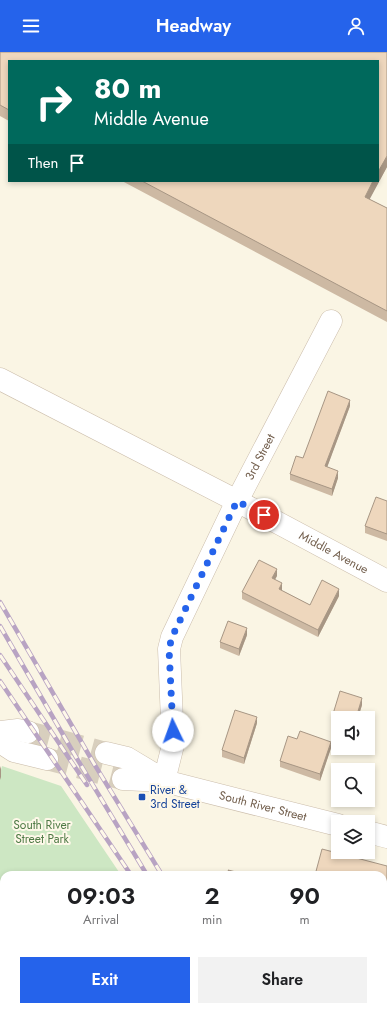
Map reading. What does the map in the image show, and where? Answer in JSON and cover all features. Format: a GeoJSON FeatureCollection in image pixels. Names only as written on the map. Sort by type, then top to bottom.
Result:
{"type":"FeatureCollection","features":[{"type":"Feature","properties":{"kind":"street","name":"3rd Street"},"geometry":{"type":"LineString","coordinates":[[164,781],[173,745],[169,649],[172,637],[237,501],[331,321]]}},
{"type":"Feature","properties":{"kind":"street","name":"Middle Avenue"},"geometry":{"type":"LineString","coordinates":[[0,379],[237,501],[387,581]]}},
{"type":"Feature","properties":{"kind":"street"},"geometry":{"type":"LineString","coordinates":[[0,732],[18,730],[28,732]]}},
{"type":"Feature","properties":{"kind":"street"},"geometry":{"type":"LineString","coordinates":[[0,742],[14,750],[47,759]]}},
{"type":"Feature","properties":{"kind":"street","name":"South River Street"},"geometry":{"type":"LineString","coordinates":[[106,753],[127,758],[164,781]]}},
{"type":"Feature","properties":{"kind":"street","name":"South River Street"},"geometry":{"type":"LineString","coordinates":[[123,779],[164,781],[331,823]]}},
{"type":"Feature","properties":{"kind":"street"},"geometry":{"type":"LineString","coordinates":[[375,834],[387,837]]}},
{"type":"Feature","properties":{"kind":"green space","name":"South River Street Park"},"geometry":{"type":"Polygon","coordinates":[[[2,766],[61,786],[118,871],[0,871],[0,774],[2,766]]]}},
{"type":"Feature","properties":{"kind":"building"},"geometry":{"type":"Polygon","coordinates":[[[0,52],[387,52],[387,156],[379,170],[379,60],[8,60],[8,109],[0,105],[0,52]]]}},
{"type":"Feature","properties":{"kind":"building"},"geometry":{"type":"Polygon","coordinates":[[[144,182],[372,182],[365,197],[387,208],[387,311],[144,182]]]}},
{"type":"Feature","properties":{"kind":"building"},"geometry":{"type":"Polygon","coordinates":[[[328,391],[350,400],[325,466],[338,471],[332,489],[290,474],[296,456],[303,458],[328,391]]]}},
{"type":"Feature","properties":{"kind":"building"},"geometry":{"type":"Polygon","coordinates":[[[376,497],[387,501],[387,534],[365,526],[376,497]]]}},
{"type":"Feature","properties":{"kind":"building"},"geometry":{"type":"Polygon","coordinates":[[[259,560],[277,569],[272,578],[282,583],[279,589],[310,605],[322,580],[339,589],[318,630],[242,592],[259,560]]]}},
{"type":"Feature","properties":{"kind":"building"},"geometry":{"type":"Polygon","coordinates":[[[228,621],[247,628],[239,649],[220,642],[228,621]]]}},
{"type":"Feature","properties":{"kind":"building"},"geometry":{"type":"Polygon","coordinates":[[[340,691],[362,698],[358,711],[334,711],[340,691]]]}},
{"type":"Feature","properties":{"kind":"building"},"geometry":{"type":"Polygon","coordinates":[[[235,710],[257,717],[244,758],[222,750],[235,710]]]}},
{"type":"Feature","properties":{"kind":"building"},"geometry":{"type":"Polygon","coordinates":[[[300,731],[331,742],[320,774],[280,761],[288,736],[297,739],[300,731]]]}},
{"type":"Feature","properties":{"kind":"building"},"geometry":{"type":"Polygon","coordinates":[[[322,849],[331,851],[331,859],[360,859],[387,866],[387,871],[316,871],[322,849]]]}},
{"type":"Feature","properties":{"kind":"tunnel"},"geometry":{"type":"LineString","coordinates":[[28,732],[106,753]]}},
{"type":"Feature","properties":{"kind":"tunnel"},"geometry":{"type":"LineString","coordinates":[[47,759],[123,779]]}},
{"type":"Feature","properties":{"kind":"railway"},"geometry":{"type":"LineString","coordinates":[[0,602],[93,762],[160,871]]}},
{"type":"Feature","properties":{"kind":"railway"},"geometry":{"type":"LineString","coordinates":[[0,626],[145,871]]}},
{"type":"Feature","properties":{"kind":"railway"},"geometry":{"type":"LineString","coordinates":[[0,655],[87,785]]}},
{"type":"Feature","properties":{"kind":"railway"},"geometry":{"type":"LineString","coordinates":[[0,681],[128,871]]}},
{"type":"Feature","properties":{"kind":"place","name":"River & 3rd Street"},"geometry":{"type":"Point","coordinates":[142,797]}},
{"type":"Feature","properties":{"kind":"route"},"geometry":{"type":"LineString","coordinates":[[173,731],[169,649],[172,637],[237,501],[264,515]]}}]}
